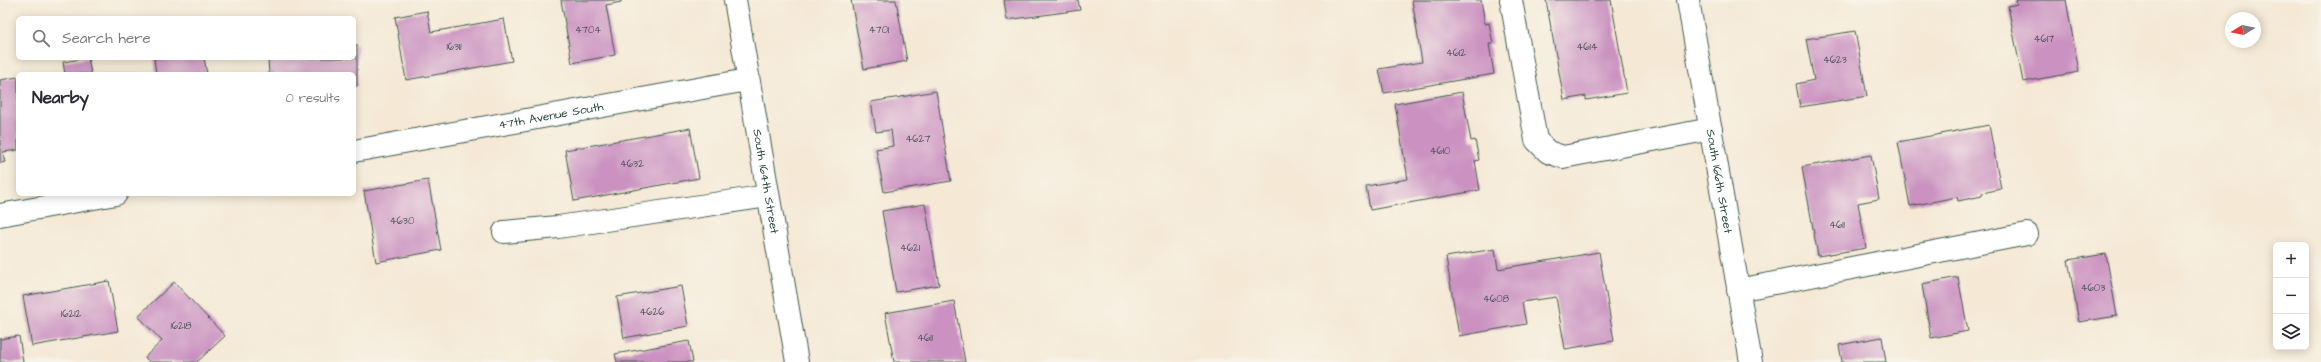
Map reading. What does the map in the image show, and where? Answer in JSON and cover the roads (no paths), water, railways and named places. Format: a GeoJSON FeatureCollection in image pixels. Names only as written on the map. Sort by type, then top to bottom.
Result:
{"type":"FeatureCollection","features":[{"type":"Feature","properties":{"kind":"street","name":"South 164th Street"},"geometry":{"type":"LineString","coordinates":[[735,0],[747,80],[797,362]]}},
{"type":"Feature","properties":{"kind":"street"},"geometry":{"type":"LineString","coordinates":[[1511,0],[1536,140],[1548,152],[1563,157],[1710,129]]}},
{"type":"Feature","properties":{"kind":"street","name":"South 166th Street"},"geometry":{"type":"LineString","coordinates":[[1688,0],[1751,362]]}},
{"type":"Feature","properties":{"kind":"street","name":"47th Avenue South"},"geometry":{"type":"LineString","coordinates":[[356,151],[747,80]]}},
{"type":"Feature","properties":{"kind":"street"},"geometry":{"type":"LineString","coordinates":[[0,215],[105,196]]}},
{"type":"Feature","properties":{"kind":"street"},"geometry":{"type":"LineString","coordinates":[[504,232],[558,227],[768,196]]}},
{"type":"Feature","properties":{"kind":"street"},"geometry":{"type":"LineString","coordinates":[[1738,290],[2027,234]]}}]}
